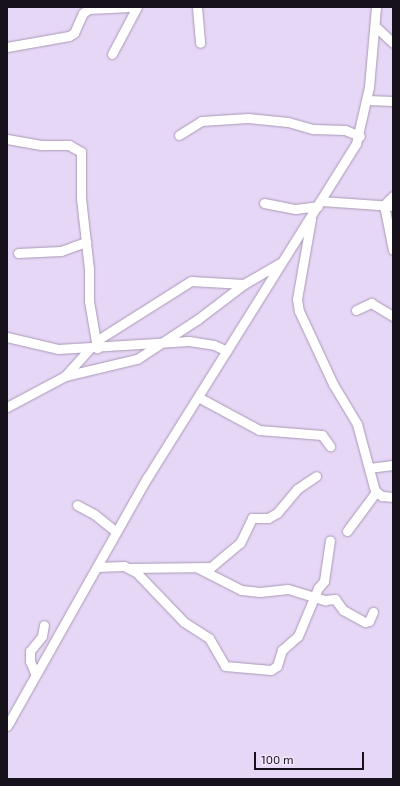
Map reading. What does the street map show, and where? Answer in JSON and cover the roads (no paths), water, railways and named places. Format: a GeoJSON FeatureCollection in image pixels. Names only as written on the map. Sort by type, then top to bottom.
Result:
{"type":"FeatureCollection","features":[{"type":"Feature","properties":{"kind":"street"},"geometry":{"type":"LineString","coordinates":[[7,47],[69,36],[84,9],[130,7]]}},
{"type":"Feature","properties":{"kind":"street"},"geometry":{"type":"LineString","coordinates":[[112,54],[137,7]]}},
{"type":"Feature","properties":{"kind":"street"},"geometry":{"type":"LineString","coordinates":[[197,7],[200,43]]}},
{"type":"Feature","properties":{"kind":"street"},"geometry":{"type":"LineString","coordinates":[[7,726],[35,673],[116,532],[226,351],[360,136],[367,100],[376,27],[376,7]]}},
{"type":"Feature","properties":{"kind":"street"},"geometry":{"type":"LineString","coordinates":[[376,27],[393,43]]}},
{"type":"Feature","properties":{"kind":"street"},"geometry":{"type":"LineString","coordinates":[[367,100],[393,101]]}},
{"type":"Feature","properties":{"kind":"street"},"geometry":{"type":"LineString","coordinates":[[179,135],[201,121],[248,118],[288,122],[318,129],[345,130],[360,136]]}},
{"type":"Feature","properties":{"kind":"street"},"geometry":{"type":"LineString","coordinates":[[7,139],[42,146],[69,145],[81,152],[81,198],[86,242],[89,301],[95,345]]}},
{"type":"Feature","properties":{"kind":"street"},"geometry":{"type":"LineString","coordinates":[[393,196],[389,206],[393,250]]}},
{"type":"Feature","properties":{"kind":"street"},"geometry":{"type":"LineString","coordinates":[[264,203],[295,209],[319,204],[389,206]]}},
{"type":"Feature","properties":{"kind":"street"},"geometry":{"type":"LineString","coordinates":[[312,215],[297,299],[299,311],[333,384],[357,424],[376,492]]}},
{"type":"Feature","properties":{"kind":"street"},"geometry":{"type":"LineString","coordinates":[[18,253],[64,251],[86,242]]}},
{"type":"Feature","properties":{"kind":"street"},"geometry":{"type":"LineString","coordinates":[[7,407],[65,376],[132,362],[198,320],[217,301],[283,261]]}},
{"type":"Feature","properties":{"kind":"street"},"geometry":{"type":"LineString","coordinates":[[65,376],[95,345],[191,281],[244,284]]}},
{"type":"Feature","properties":{"kind":"street"},"geometry":{"type":"LineString","coordinates":[[356,310],[371,303],[393,316]]}},
{"type":"Feature","properties":{"kind":"street"},"geometry":{"type":"LineString","coordinates":[[7,337],[49,348],[202,342],[226,351]]}},
{"type":"Feature","properties":{"kind":"street"},"geometry":{"type":"LineString","coordinates":[[198,398],[259,430],[322,435],[330,446]]}},
{"type":"Feature","properties":{"kind":"street"},"geometry":{"type":"LineString","coordinates":[[369,468],[393,465]]}},
{"type":"Feature","properties":{"kind":"street"},"geometry":{"type":"LineString","coordinates":[[97,567],[129,568],[135,565],[198,568],[211,567],[240,543],[252,518],[268,518],[277,513],[297,489],[316,476]]}},
{"type":"Feature","properties":{"kind":"street"},"geometry":{"type":"LineString","coordinates":[[376,492],[393,497]]}},
{"type":"Feature","properties":{"kind":"street"},"geometry":{"type":"LineString","coordinates":[[347,531],[376,492]]}},
{"type":"Feature","properties":{"kind":"street"},"geometry":{"type":"LineString","coordinates":[[77,504],[94,514],[116,532]]}},
{"type":"Feature","properties":{"kind":"street"},"geometry":{"type":"LineString","coordinates":[[129,568],[184,622],[209,638],[225,666],[275,668],[282,650],[298,636],[314,596],[325,578],[330,540]]}},
{"type":"Feature","properties":{"kind":"street"},"geometry":{"type":"LineString","coordinates":[[198,568],[241,590],[260,592],[288,589],[326,600],[335,599],[343,610],[364,622],[369,621],[373,612]]}},
{"type":"Feature","properties":{"kind":"street"},"geometry":{"type":"LineString","coordinates":[[35,673],[30,661],[30,651],[42,636],[44,625]]}}]}
